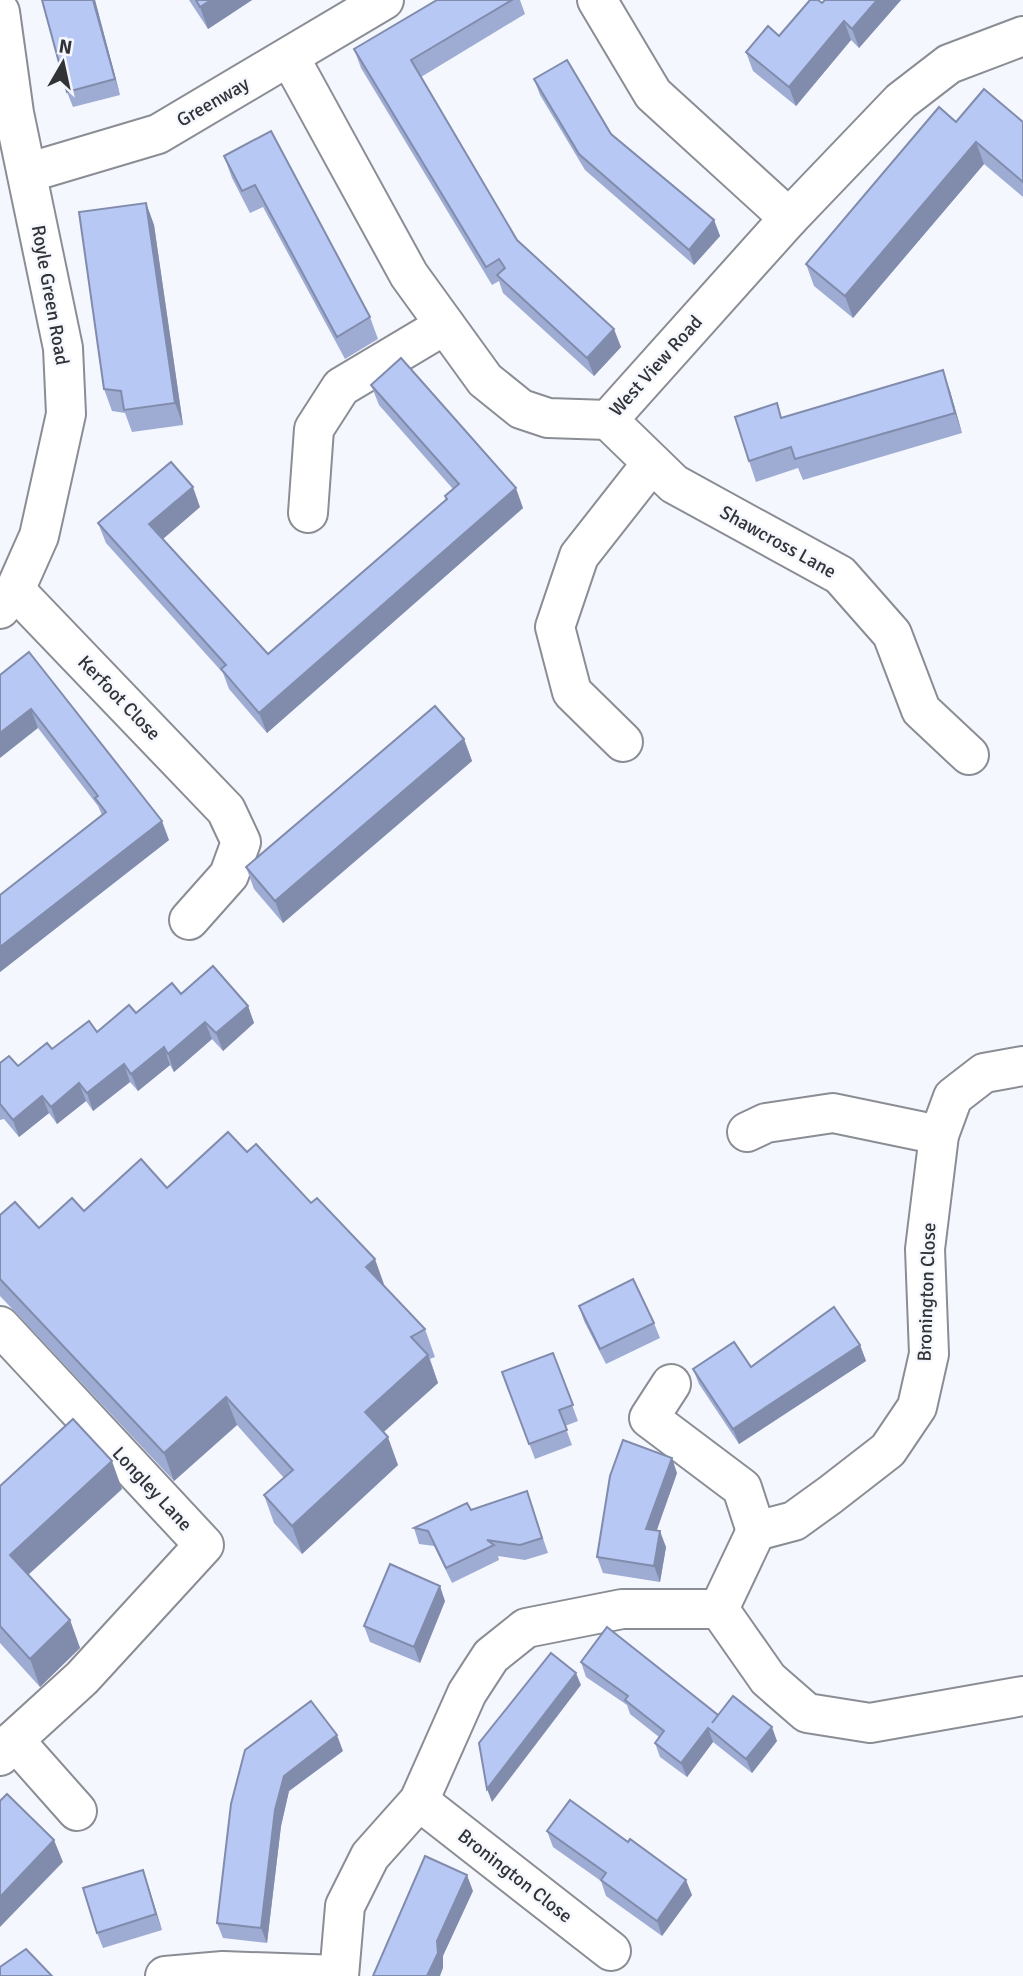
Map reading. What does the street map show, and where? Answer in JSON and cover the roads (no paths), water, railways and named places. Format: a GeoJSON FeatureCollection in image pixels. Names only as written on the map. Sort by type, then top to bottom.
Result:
{"type":"FeatureCollection","features":[{"type":"Feature","properties":{"kind":"street","name":"Greenway"},"geometry":{"type":"LineString","coordinates":[[27,173],[158,134],[384,0]]}},
{"type":"Feature","properties":{"kind":"street"},"geometry":{"type":"LineString","coordinates":[[597,0],[653,94],[789,218]]}},
{"type":"Feature","properties":{"kind":"street","name":"Royle Green Road"},"geometry":{"type":"LineString","coordinates":[[0,12],[7,114],[27,173],[63,348],[66,414],[39,537],[8,599]]}},
{"type":"Feature","properties":{"kind":"street","name":"West View Road"},"geometry":{"type":"LineString","coordinates":[[290,58],[408,275],[485,380],[521,409],[548,418],[608,420],[789,218],[901,101],[949,64],[1023,36]]}},
{"type":"Feature","properties":{"kind":"street"},"geometry":{"type":"LineString","coordinates":[[308,513],[314,429],[341,387],[445,325]]}},
{"type":"Feature","properties":{"kind":"street","name":"Shawcross Lane"},"geometry":{"type":"LineString","coordinates":[[608,420],[674,484],[840,575],[892,634],[921,710],[969,755]]}},
{"type":"Feature","properties":{"kind":"street"},"geometry":{"type":"LineString","coordinates":[[623,742],[572,692],[555,627],[579,556],[652,463]]}},
{"type":"Feature","properties":{"kind":"street","name":"Kerfoot Close"},"geometry":{"type":"LineString","coordinates":[[8,599],[223,806],[242,842],[229,875],[189,920]]}},
{"type":"Feature","properties":{"kind":"street","name":"Bronington Close"},"geometry":{"type":"LineString","coordinates":[[756,1531],[794,1521],[840,1487],[888,1450],[917,1407],[929,1354],[925,1249],[939,1135],[953,1097],[984,1073],[1023,1066]]}},
{"type":"Feature","properties":{"kind":"street"},"geometry":{"type":"LineString","coordinates":[[747,1132],[766,1123],[833,1113],[939,1135]]}},
{"type":"Feature","properties":{"kind":"street","name":"Longley Lane"},"geometry":{"type":"LineString","coordinates":[[0,1325],[204,1545],[82,1678],[7,1748],[77,1811]]}},
{"type":"Feature","properties":{"kind":"street"},"geometry":{"type":"LineString","coordinates":[[671,1384],[649,1418],[742,1488],[756,1531],[719,1609]]}},
{"type":"Feature","properties":{"kind":"street"},"geometry":{"type":"LineString","coordinates":[[165,1976],[223,1971],[339,1976],[345,1906],[370,1856],[419,1801],[467,1693],[491,1656],[526,1628],[622,1609],[719,1609]]}},
{"type":"Feature","properties":{"kind":"street"},"geometry":{"type":"LineString","coordinates":[[719,1609],[768,1679],[807,1713],[870,1723],[1023,1696]]}},
{"type":"Feature","properties":{"kind":"street","name":"Bronington Close"},"geometry":{"type":"LineString","coordinates":[[419,1801],[611,1951]]}}]}
